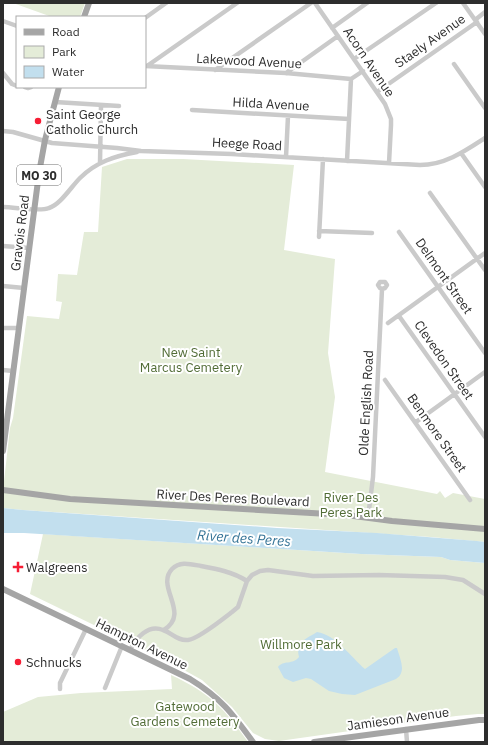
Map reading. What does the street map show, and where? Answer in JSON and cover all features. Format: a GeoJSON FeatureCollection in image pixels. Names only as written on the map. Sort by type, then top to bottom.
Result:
{"type":"FeatureCollection","features":[{"type":"Feature","properties":{"kind":"main road"},"geometry":{"type":"LineString","coordinates":[[84,16],[89,3]]}},
{"type":"Feature","properties":{"kind":"main road","name":"Gravois Road"},"geometry":{"type":"LineString","coordinates":[[3,451],[6,430],[6,414],[14,371],[34,209],[45,141],[59,88]]}},
{"type":"Feature","properties":{"kind":"main road","name":"River Des Peres Boulevard"},"geometry":{"type":"LineString","coordinates":[[3,490],[70,499],[368,518],[392,522],[485,529]]}},
{"type":"Feature","properties":{"kind":"main road","name":"Hampton Avenue"},"geometry":{"type":"LineString","coordinates":[[3,589],[122,646],[207,690],[224,705],[253,742]]}},
{"type":"Feature","properties":{"kind":"main road","name":"Jamieson Avenue"},"geometry":{"type":"LineString","coordinates":[[314,742],[485,720]]}},
{"type":"Feature","properties":{"kind":"street"},"geometry":{"type":"LineString","coordinates":[[146,17],[159,5],[166,3]]}},
{"type":"Feature","properties":{"kind":"street"},"geometry":{"type":"LineString","coordinates":[[146,66],[237,3]]}},
{"type":"Feature","properties":{"kind":"street"},"geometry":{"type":"LineString","coordinates":[[215,70],[311,3]]}},
{"type":"Feature","properties":{"kind":"street","name":"Acorn Avenue"},"geometry":{"type":"LineString","coordinates":[[315,3],[385,104],[390,119],[389,163]]}},
{"type":"Feature","properties":{"kind":"street"},"geometry":{"type":"LineString","coordinates":[[332,28],[367,3]]}},
{"type":"Feature","properties":{"kind":"street"},"geometry":{"type":"LineString","coordinates":[[354,59],[436,3]]}},
{"type":"Feature","properties":{"kind":"street"},"geometry":{"type":"LineString","coordinates":[[463,3],[485,34]]}},
{"type":"Feature","properties":{"kind":"street","name":"Staely Avenue"},"geometry":{"type":"LineString","coordinates":[[377,92],[476,21],[485,12]]}},
{"type":"Feature","properties":{"kind":"street"},"geometry":{"type":"LineString","coordinates":[[3,21],[16,26]]}},
{"type":"Feature","properties":{"kind":"street"},"geometry":{"type":"LineString","coordinates":[[286,72],[338,36]]}},
{"type":"Feature","properties":{"kind":"street"},"geometry":{"type":"LineString","coordinates":[[454,64],[485,108]]}},
{"type":"Feature","properties":{"kind":"street","name":"Lakewood Avenue"},"geometry":{"type":"LineString","coordinates":[[146,66],[286,72],[351,80]]}},
{"type":"Feature","properties":{"kind":"street"},"geometry":{"type":"LineString","coordinates":[[348,161],[351,80],[363,71]]}},
{"type":"Feature","properties":{"kind":"street"},"geometry":{"type":"LineString","coordinates":[[3,73],[12,84],[16,86]]}},
{"type":"Feature","properties":{"kind":"street"},"geometry":{"type":"LineString","coordinates":[[55,102],[119,106]]}},
{"type":"Feature","properties":{"kind":"street"},"geometry":{"type":"LineString","coordinates":[[100,163],[101,105]]}},
{"type":"Feature","properties":{"kind":"street","name":"Hilda Avenue"},"geometry":{"type":"LineString","coordinates":[[192,110],[349,119]]}},
{"type":"Feature","properties":{"kind":"street"},"geometry":{"type":"LineString","coordinates":[[286,157],[288,116]]}},
{"type":"Feature","properties":{"kind":"street","name":"Heege Road"},"geometry":{"type":"LineString","coordinates":[[3,131],[13,132],[52,144],[141,151],[181,151],[348,161],[431,164],[442,162],[461,153],[485,138]]}},
{"type":"Feature","properties":{"kind":"street"},"geometry":{"type":"LineString","coordinates":[[3,207],[45,209],[54,206],[85,174],[100,163],[120,155],[141,151]]}},
{"type":"Feature","properties":{"kind":"street"},"geometry":{"type":"LineString","coordinates":[[461,153],[485,187]]}},
{"type":"Feature","properties":{"kind":"street"},"geometry":{"type":"LineString","coordinates":[[319,237],[323,159]]}},
{"type":"Feature","properties":{"kind":"street"},"geometry":{"type":"LineString","coordinates":[[430,193],[485,270]]}},
{"type":"Feature","properties":{"kind":"street"},"geometry":{"type":"LineString","coordinates":[[319,231],[372,232]]}},
{"type":"Feature","properties":{"kind":"street","name":"Delmont Street"},"geometry":{"type":"LineString","coordinates":[[399,232],[485,353]]}},
{"type":"Feature","properties":{"kind":"street"},"geometry":{"type":"LineString","coordinates":[[3,246],[29,248]]}},
{"type":"Feature","properties":{"kind":"street"},"geometry":{"type":"LineString","coordinates":[[388,323],[485,254]]}},
{"type":"Feature","properties":{"kind":"street"},"geometry":{"type":"LineString","coordinates":[[3,286],[24,288]]}},
{"type":"Feature","properties":{"kind":"street","name":"Olde English Road"},"geometry":{"type":"LineString","coordinates":[[368,518],[373,477],[382,289]]}},
{"type":"Feature","properties":{"kind":"street","name":"Clevedon Street"},"geometry":{"type":"LineString","coordinates":[[399,316],[485,437]]}},
{"type":"Feature","properties":{"kind":"street"},"geometry":{"type":"LineString","coordinates":[[3,328],[19,328]]}},
{"type":"Feature","properties":{"kind":"street"},"geometry":{"type":"LineString","coordinates":[[3,370],[14,371]]}},
{"type":"Feature","properties":{"kind":"street"},"geometry":{"type":"LineString","coordinates":[[416,422],[485,372]]}},
{"type":"Feature","properties":{"kind":"street","name":"Benmore Street"},"geometry":{"type":"LineString","coordinates":[[385,380],[470,500]]}},
{"type":"Feature","properties":{"kind":"street"},"geometry":{"type":"LineString","coordinates":[[164,630],[170,626],[174,618],[174,609],[167,580],[168,574],[176,565],[184,563],[223,570],[247,581]]}},
{"type":"Feature","properties":{"kind":"street"},"geometry":{"type":"LineString","coordinates":[[130,650],[140,636],[153,628],[164,630],[183,640],[193,639],[238,607],[247,581],[252,575],[260,571],[268,570],[314,576],[379,575],[446,577],[462,580],[485,594]]}},
{"type":"Feature","properties":{"kind":"street"},"geometry":{"type":"LineString","coordinates":[[60,689],[60,683],[86,629]]}},
{"type":"Feature","properties":{"kind":"street"},"geometry":{"type":"LineString","coordinates":[[105,688],[122,646]]}},
{"type":"Feature","properties":{"kind":"street"},"geometry":{"type":"LineString","coordinates":[[406,729],[407,742]]}},
{"type":"Feature","properties":{"kind":"green space"},"geometry":{"type":"Polygon","coordinates":[[[13,3],[85,3],[80,16],[49,16],[13,3]]]}},
{"type":"Feature","properties":{"kind":"green space","name":"New Saint Marcus Cemetery"},"geometry":{"type":"Polygon","coordinates":[[[127,159],[183,159],[294,165],[284,250],[335,259],[328,353],[335,397],[325,472],[437,494],[440,491],[445,498],[453,493],[485,499],[485,542],[3,508],[3,490],[10,428],[13,418],[27,316],[59,319],[62,302],[56,301],[58,274],[77,275],[84,232],[98,232],[102,167],[127,159]]]}},
{"type":"Feature","properties":{"kind":"green space","name":"Willmore Park"},"geometry":{"type":"Polygon","coordinates":[[[43,534],[361,554],[441,557],[450,560],[485,563],[485,714],[456,716],[279,741],[265,739],[253,733],[232,707],[202,680],[164,659],[30,594],[43,534]]]}},
{"type":"Feature","properties":{"kind":"green space","name":"Gatewood Gardens Cemetery"},"geometry":{"type":"Polygon","coordinates":[[[171,675],[196,688],[215,702],[248,742],[3,742],[3,712],[38,697],[81,693],[172,689],[171,675]]]}},
{"type":"Feature","properties":{"kind":"water","name":"River des Peres"},"geometry":{"type":"Polygon","coordinates":[[[3,508],[477,541],[485,542],[485,563],[450,560],[441,557],[361,554],[24,533],[3,533],[3,508]]]}},
{"type":"Feature","properties":{"kind":"water"},"geometry":{"type":"Polygon","coordinates":[[[317,632],[331,637],[365,669],[397,648],[402,665],[401,673],[396,679],[355,695],[329,691],[311,679],[306,678],[293,682],[284,678],[278,667],[297,659],[299,657],[298,652],[300,644],[305,639],[317,632]]]}},
{"type":"Feature","properties":{"kind":"place","name":"Saint George Catholic Church"},"geometry":{"type":"Point","coordinates":[38,121]}},
{"type":"Feature","properties":{"kind":"place","name":"Walgreens"},"geometry":{"type":"Point","coordinates":[18,567]}},
{"type":"Feature","properties":{"kind":"place","name":"Schnucks"},"geometry":{"type":"Point","coordinates":[18,662]}},
{"type":"Feature","properties":{"kind":"park label","name":"River Des Peres Park"},"geometry":{"type":"Point","coordinates":[351,504]}}]}
